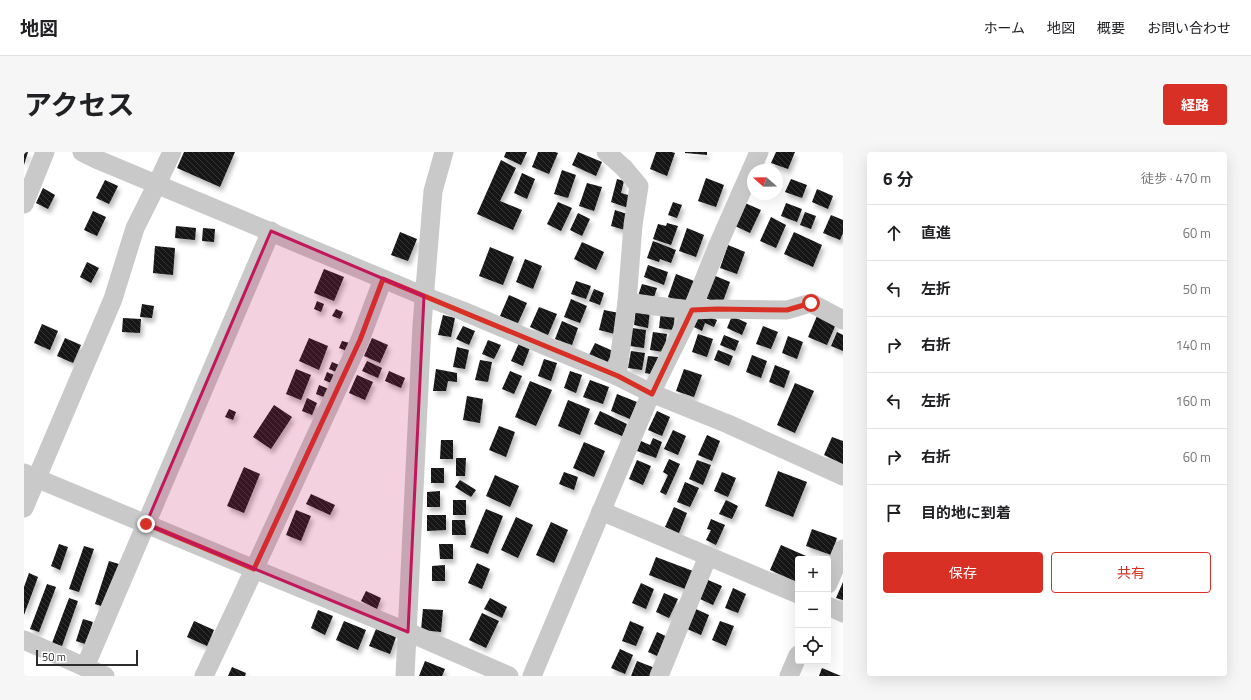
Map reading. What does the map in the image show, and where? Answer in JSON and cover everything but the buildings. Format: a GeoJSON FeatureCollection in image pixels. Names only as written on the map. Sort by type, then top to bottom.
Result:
{"type":"FeatureCollection","features":[{"type":"Feature","properties":{"kind":"street"},"geometry":{"type":"LineString","coordinates":[[24,204],[45,152]]}},
{"type":"Feature","properties":{"kind":"street"},"geometry":{"type":"LineString","coordinates":[[82,152],[270,232],[618,376],[652,394],[728,424],[843,476]]}},
{"type":"Feature","properties":{"kind":"street"},"geometry":{"type":"LineString","coordinates":[[24,508],[30,475],[113,299],[135,228],[158,184],[172,152]]}},
{"type":"Feature","properties":{"kind":"street"},"geometry":{"type":"LineString","coordinates":[[405,676],[424,296],[433,191],[444,152]]}},
{"type":"Feature","properties":{"kind":"street"},"geometry":{"type":"LineString","coordinates":[[606,152],[624,168],[639,186],[633,225],[627,302],[618,376]]}},
{"type":"Feature","properties":{"kind":"street"},"geometry":{"type":"LineString","coordinates":[[532,676],[601,511],[652,394],[692,310],[718,245],[759,152]]}},
{"type":"Feature","properties":{"kind":"street"},"geometry":{"type":"LineString","coordinates":[[85,667],[270,232]]}},
{"type":"Feature","properties":{"kind":"street"},"geometry":{"type":"LineString","coordinates":[[204,676],[360,340],[383,279]]}},
{"type":"Feature","properties":{"kind":"street"},"geometry":{"type":"LineString","coordinates":[[627,302],[692,310],[787,310],[811,303],[843,320]]}},
{"type":"Feature","properties":{"kind":"street"},"geometry":{"type":"LineString","coordinates":[[30,475],[408,632],[509,676]]}},
{"type":"Feature","properties":{"kind":"street"},"geometry":{"type":"LineString","coordinates":[[601,511],[795,593]]}},
{"type":"Feature","properties":{"kind":"street"},"geometry":{"type":"LineString","coordinates":[[831,577],[843,549]]}},
{"type":"Feature","properties":{"kind":"street"},"geometry":{"type":"LineString","coordinates":[[660,676],[708,556]]}},
{"type":"Feature","properties":{"kind":"street"},"geometry":{"type":"LineString","coordinates":[[831,607],[843,613]]}},
{"type":"Feature","properties":{"kind":"street"},"geometry":{"type":"LineString","coordinates":[[24,640],[105,676]]}},
{"type":"Feature","properties":{"kind":"street"},"geometry":{"type":"LineString","coordinates":[[789,676],[795,662]]}},
{"type":"Feature","properties":{"kind":"highlighted area"},"geometry":{"type":"Polygon","coordinates":[[[271,231],[424,296],[408,632],[146,524],[271,231]]]}},
{"type":"Feature","properties":{"kind":"route"},"geometry":{"type":"LineString","coordinates":[[146,524],[254,569],[360,340],[383,279],[618,376],[652,394],[692,310],[787,310],[811,303]]}}]}
